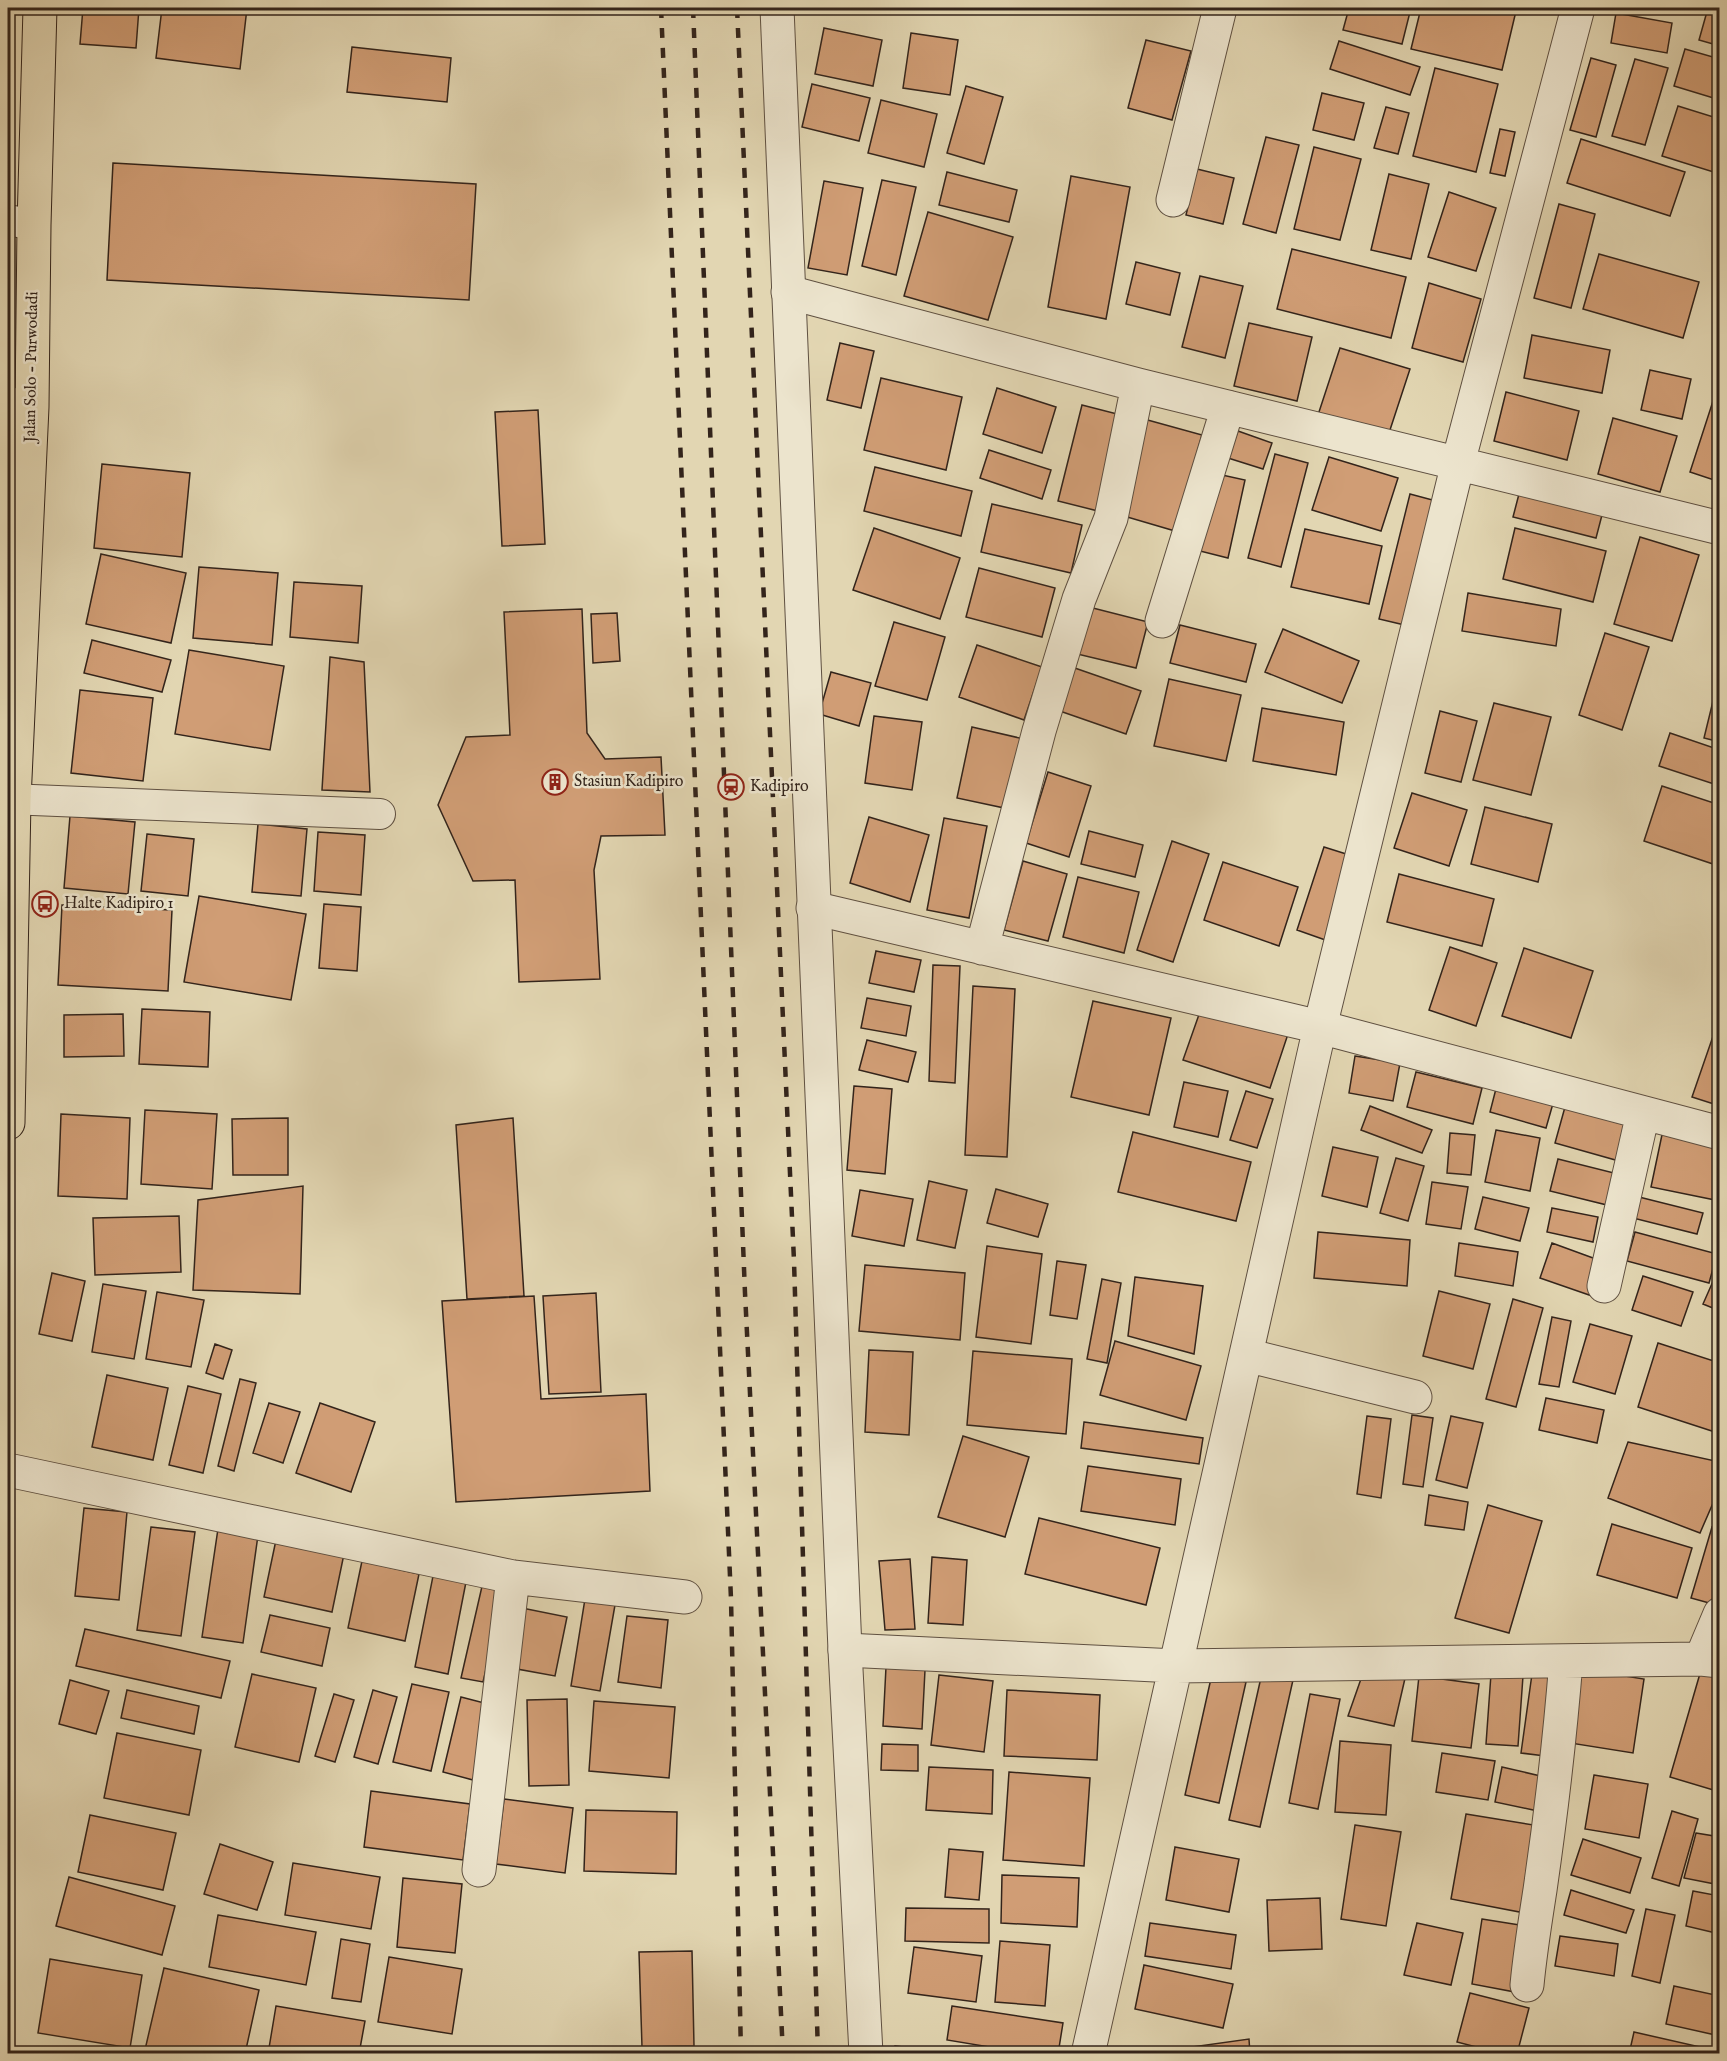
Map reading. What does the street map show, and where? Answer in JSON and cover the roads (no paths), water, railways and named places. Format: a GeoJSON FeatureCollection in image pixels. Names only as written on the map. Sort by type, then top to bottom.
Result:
{"type":"FeatureCollection","features":[{"type":"Feature","properties":{"kind":"main road","name":"Jalan Solo - Purwodadi"},"geometry":{"type":"LineString","coordinates":[[8,1123],[21,222],[40,8]]}},
{"type":"Feature","properties":{"kind":"street"},"geometry":{"type":"LineString","coordinates":[[777,8],[845,1650],[866,2054]]}},
{"type":"Feature","properties":{"kind":"street"},"geometry":{"type":"LineString","coordinates":[[1173,200],[1220,8]]}},
{"type":"Feature","properties":{"kind":"street"},"geometry":{"type":"LineString","coordinates":[[1088,2054],[1320,1027],[1458,464],[1578,8]]}},
{"type":"Feature","properties":{"kind":"street"},"geometry":{"type":"LineString","coordinates":[[788,292],[1138,385],[1719,528]]}},
{"type":"Feature","properties":{"kind":"street"},"geometry":{"type":"LineString","coordinates":[[982,948],[1043,720],[1079,599],[1111,518],[1138,385]]}},
{"type":"Feature","properties":{"kind":"street"},"geometry":{"type":"LineString","coordinates":[[1162,621],[1228,407]]}},
{"type":"Feature","properties":{"kind":"street"},"geometry":{"type":"LineString","coordinates":[[813,908],[1320,1027],[1719,1133]]}},
{"type":"Feature","properties":{"kind":"street"},"geometry":{"type":"LineString","coordinates":[[1604,1286],[1643,1113]]}},
{"type":"Feature","properties":{"kind":"street"},"geometry":{"type":"LineString","coordinates":[[1246,1355],[1415,1397]]}},
{"type":"Feature","properties":{"kind":"street"},"geometry":{"type":"LineString","coordinates":[[8,1470],[513,1577],[685,1597]]}},
{"type":"Feature","properties":{"kind":"street"},"geometry":{"type":"LineString","coordinates":[[480,1870],[513,1577]]}},
{"type":"Feature","properties":{"kind":"street"},"geometry":{"type":"LineString","coordinates":[[845,1650],[1176,1666],[1710,1660],[1719,1614]]}},
{"type":"Feature","properties":{"kind":"street"},"geometry":{"type":"LineString","coordinates":[[1527,1985],[1562,1718],[1566,1661]]}},
{"type":"Feature","properties":{"kind":"lane"},"geometry":{"type":"LineString","coordinates":[[11,799],[380,814]]}},
{"type":"Feature","properties":{"kind":"railway"},"geometry":{"type":"LineString","coordinates":[[661,8],[731,1599],[741,2054]]}},
{"type":"Feature","properties":{"kind":"railway"},"geometry":{"type":"LineString","coordinates":[[693,8],[745,1293],[783,2054]]}},
{"type":"Feature","properties":{"kind":"railway"},"geometry":{"type":"LineString","coordinates":[[737,8],[794,1261],[818,2054]]}},
{"type":"Feature","properties":{"kind":"place","name":"Stasiun Kadipiro"},"geometry":{"type":"Point","coordinates":[555,782]}},
{"type":"Feature","properties":{"kind":"place","name":"Kadipiro"},"geometry":{"type":"Point","coordinates":[731,787]}},
{"type":"Feature","properties":{"kind":"place","name":"Halte Kadipiro 1"},"geometry":{"type":"Point","coordinates":[45,904]}}]}
